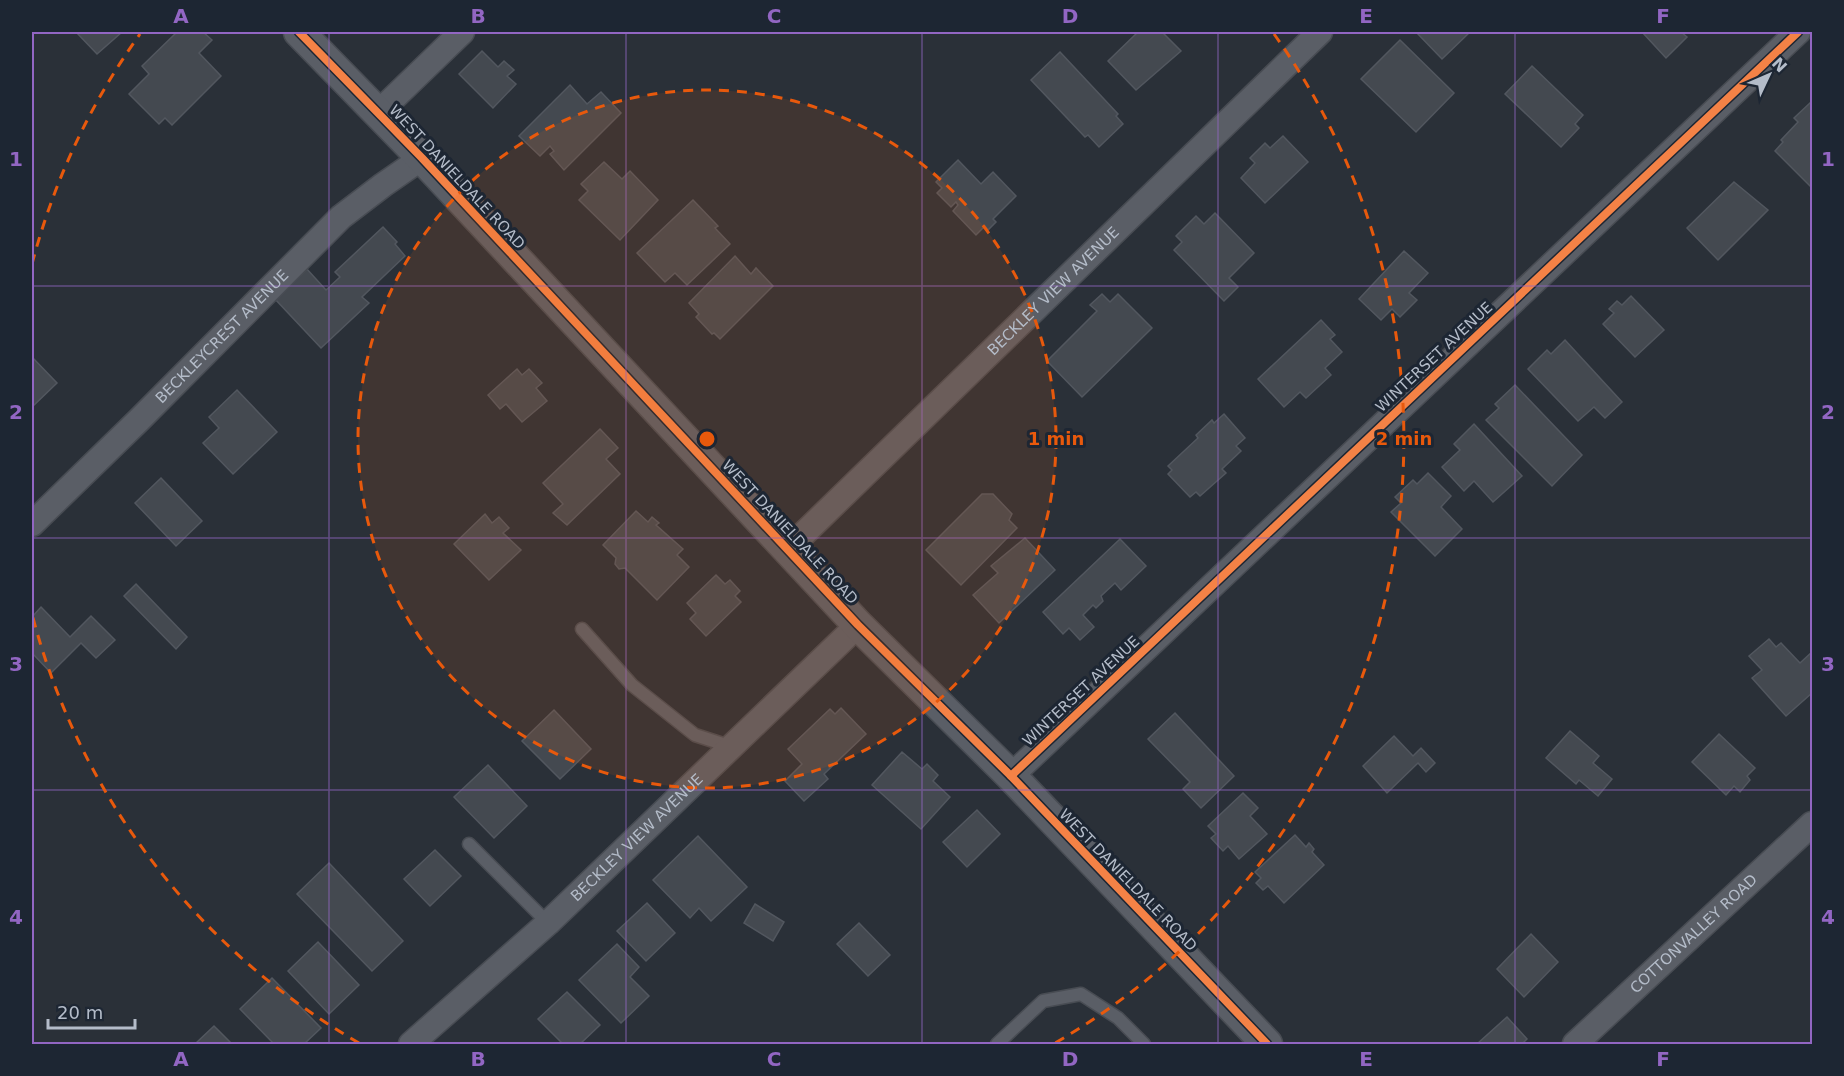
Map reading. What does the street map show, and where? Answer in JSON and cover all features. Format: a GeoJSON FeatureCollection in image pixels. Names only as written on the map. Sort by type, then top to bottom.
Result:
{"type":"FeatureCollection","features":[{"type":"Feature","properties":{"kind":"street","name":"WEST DANIELDALE ROAD"},"geometry":{"type":"LineString","coordinates":[[298,32],[422,158],[858,625],[1011,776],[1267,1044]]}},
{"type":"Feature","properties":{"kind":"street"},"geometry":{"type":"LineString","coordinates":[[378,113],[462,32]]}},
{"type":"Feature","properties":{"kind":"street","name":"BECKLEY VIEW AVENUE"},"geometry":{"type":"LineString","coordinates":[[788,549],[1320,32]]}},
{"type":"Feature","properties":{"kind":"street","name":"WINTERSET AVENUE"},"geometry":{"type":"LineString","coordinates":[[1011,776],[1798,32]]}},
{"type":"Feature","properties":{"kind":"street","name":"BECKLEYCREST AVENUE"},"geometry":{"type":"LineString","coordinates":[[32,524],[341,217],[422,158]]}},
{"type":"Feature","properties":{"kind":"street","name":"BECKLEY VIEW AVENUE"},"geometry":{"type":"LineString","coordinates":[[411,1044],[548,923],[858,625]]}},
{"type":"Feature","properties":{"kind":"street","name":"COTTONVALLEY ROAD"},"geometry":{"type":"LineString","coordinates":[[1575,1044],[1812,824]]}},
{"type":"Feature","properties":{"kind":"lane"},"geometry":{"type":"LineString","coordinates":[[582,629],[632,685],[695,735],[732,747]]}},
{"type":"Feature","properties":{"kind":"lane"},"geometry":{"type":"LineString","coordinates":[[469,843],[548,923]]}},
{"type":"Feature","properties":{"kind":"lane"},"geometry":{"type":"LineString","coordinates":[[998,1044],[1043,1001],[1080,994],[1118,1018],[1144,1044]]}},
{"type":"Feature","properties":{"kind":"building"},"geometry":{"type":"Polygon","coordinates":[[[76,32],[122,32],[97,54],[76,32]]]}},
{"type":"Feature","properties":{"kind":"building"},"geometry":{"type":"Polygon","coordinates":[[[177,32],[203,32],[212,40],[199,53],[221,76],[172,125],[165,118],[159,124],[129,94],[149,74],[142,66],[177,32]]]}},
{"type":"Feature","properties":{"kind":"building"},"geometry":{"type":"Polygon","coordinates":[[[1138,32],[1162,32],[1181,51],[1136,90],[1108,61],[1138,32]]]}},
{"type":"Feature","properties":{"kind":"building"},"geometry":{"type":"Polygon","coordinates":[[[1416,32],[1470,32],[1442,59],[1416,32]]]}},
{"type":"Feature","properties":{"kind":"building"},"geometry":{"type":"Polygon","coordinates":[[[1642,32],[1681,32],[1687,37],[1666,58],[1642,32]]]}},
{"type":"Feature","properties":{"kind":"building"},"geometry":{"type":"Polygon","coordinates":[[[1400,40],[1454,93],[1416,132],[1361,79],[1400,40]]]}},
{"type":"Feature","properties":{"kind":"building"},"geometry":{"type":"Polygon","coordinates":[[[482,51],[498,67],[504,61],[514,70],[507,76],[516,84],[493,108],[459,74],[482,51]]]}},
{"type":"Feature","properties":{"kind":"building"},"geometry":{"type":"Polygon","coordinates":[[[1060,52],[1118,114],[1116,116],[1123,124],[1099,147],[1088,135],[1085,137],[1031,80],[1060,52]]]}},
{"type":"Feature","properties":{"kind":"building"},"geometry":{"type":"Polygon","coordinates":[[[1532,66],[1583,115],[1575,124],[1579,128],[1561,147],[1505,94],[1532,66]]]}},
{"type":"Feature","properties":{"kind":"building"},"geometry":{"type":"Polygon","coordinates":[[[570,85],[587,104],[601,92],[621,113],[564,170],[550,154],[554,151],[550,146],[540,156],[519,136],[570,85]]]}},
{"type":"Feature","properties":{"kind":"building"},"geometry":{"type":"Polygon","coordinates":[[[1811,102],[1812,188],[1775,151],[1783,142],[1781,140],[1798,122],[1794,118],[1811,102]]]}},
{"type":"Feature","properties":{"kind":"building"},"geometry":{"type":"Polygon","coordinates":[[[1283,136],[1308,162],[1265,203],[1241,178],[1255,163],[1250,158],[1265,143],[1270,148],[1283,136]]]}},
{"type":"Feature","properties":{"kind":"building"},"geometry":{"type":"Polygon","coordinates":[[[958,160],[981,184],[993,172],[1016,196],[993,219],[996,222],[988,230],[985,226],[976,235],[953,211],[958,205],[956,202],[951,207],[937,193],[942,188],[936,182],[958,160]]]}},
{"type":"Feature","properties":{"kind":"building"},"geometry":{"type":"Polygon","coordinates":[[[604,162],[622,179],[630,171],[658,200],[620,240],[579,200],[588,191],[581,184],[604,162]]]}},
{"type":"Feature","properties":{"kind":"building"},"geometry":{"type":"Polygon","coordinates":[[[1734,182],[1768,210],[1718,260],[1687,228],[1734,182]]]}},
{"type":"Feature","properties":{"kind":"building"},"geometry":{"type":"Polygon","coordinates":[[[693,200],[718,226],[715,228],[730,244],[687,285],[675,273],[665,282],[637,253],[693,200]]]}},
{"type":"Feature","properties":{"kind":"building"},"geometry":{"type":"Polygon","coordinates":[[[1215,213],[1254,253],[1229,278],[1238,287],[1224,301],[1174,250],[1182,242],[1176,236],[1196,216],[1204,224],[1215,213]]]}},
{"type":"Feature","properties":{"kind":"building"},"geometry":{"type":"Polygon","coordinates":[[[383,227],[397,242],[395,244],[405,256],[362,297],[369,303],[321,348],[274,298],[306,268],[326,290],[340,277],[335,272],[383,227]]]}},
{"type":"Feature","properties":{"kind":"building"},"geometry":{"type":"Polygon","coordinates":[[[1404,251],[1428,273],[1409,293],[1417,300],[1400,317],[1392,309],[1381,320],[1359,299],[1404,251]]]}},
{"type":"Feature","properties":{"kind":"building"},"geometry":{"type":"Polygon","coordinates":[[[735,256],[751,274],[756,268],[773,286],[720,339],[696,317],[699,314],[689,303],[735,256]]]}},
{"type":"Feature","properties":{"kind":"building"},"geometry":{"type":"Polygon","coordinates":[[[1102,294],[1110,302],[1118,294],[1152,328],[1082,397],[1047,361],[1097,311],[1090,305],[1102,294]]]}},
{"type":"Feature","properties":{"kind":"building"},"geometry":{"type":"Polygon","coordinates":[[[1631,296],[1664,330],[1635,357],[1603,324],[1614,313],[1609,309],[1617,301],[1622,305],[1631,296]]]}},
{"type":"Feature","properties":{"kind":"building"},"geometry":{"type":"Polygon","coordinates":[[[1321,320],[1335,335],[1330,339],[1342,352],[1325,368],[1331,375],[1306,398],[1300,392],[1284,407],[1258,379],[1321,320]]]}},
{"type":"Feature","properties":{"kind":"building"},"geometry":{"type":"Polygon","coordinates":[[[1565,340],[1622,402],[1605,418],[1594,407],[1578,421],[1528,369],[1547,350],[1551,354],[1565,340]]]}},
{"type":"Feature","properties":{"kind":"building"},"geometry":{"type":"Polygon","coordinates":[[[32,357],[57,383],[32,407],[32,357]]]}},
{"type":"Feature","properties":{"kind":"building"},"geometry":{"type":"Polygon","coordinates":[[[517,369],[522,375],[529,369],[542,383],[536,388],[547,401],[522,422],[506,404],[500,409],[488,395],[517,369]]]}},
{"type":"Feature","properties":{"kind":"building"},"geometry":{"type":"Polygon","coordinates":[[[1515,385],[1582,455],[1552,486],[1486,420],[1499,408],[1495,404],[1515,385]]]}},
{"type":"Feature","properties":{"kind":"building"},"geometry":{"type":"Polygon","coordinates":[[[237,390],[277,432],[233,474],[203,443],[219,428],[209,417],[237,390]]]}},
{"type":"Feature","properties":{"kind":"building"},"geometry":{"type":"Polygon","coordinates":[[[1224,414],[1245,438],[1236,446],[1241,451],[1222,469],[1226,473],[1200,496],[1196,492],[1190,497],[1168,474],[1172,470],[1168,466],[1198,438],[1196,435],[1212,420],[1214,423],[1224,414]]]}},
{"type":"Feature","properties":{"kind":"building"},"geometry":{"type":"Polygon","coordinates":[[[1474,424],[1522,476],[1493,502],[1474,481],[1464,491],[1442,467],[1460,450],[1454,444],[1474,424]]]}},
{"type":"Feature","properties":{"kind":"building"},"geometry":{"type":"Polygon","coordinates":[[[600,429],[618,448],[606,459],[620,474],[567,525],[553,513],[563,504],[543,483],[600,429]]]}},
{"type":"Feature","properties":{"kind":"building"},"geometry":{"type":"Polygon","coordinates":[[[1428,473],[1451,496],[1441,507],[1462,529],[1435,556],[1391,512],[1401,503],[1395,497],[1413,480],[1417,484],[1428,473]]]}},
{"type":"Feature","properties":{"kind":"building"},"geometry":{"type":"Polygon","coordinates":[[[161,478],[202,521],[176,546],[135,503],[161,478]]]}},
{"type":"Feature","properties":{"kind":"building"},"geometry":{"type":"Polygon","coordinates":[[[982,494],[993,494],[1012,514],[1009,520],[1017,528],[961,585],[926,550],[982,494]]]}},
{"type":"Feature","properties":{"kind":"building"},"geometry":{"type":"Polygon","coordinates":[[[636,511],[648,522],[652,517],[659,523],[656,525],[683,549],[677,555],[689,567],[657,600],[625,568],[619,569],[615,564],[616,558],[603,545],[636,511]]]}},
{"type":"Feature","properties":{"kind":"building"},"geometry":{"type":"Polygon","coordinates":[[[485,514],[492,523],[499,517],[509,528],[503,533],[521,550],[489,580],[454,544],[485,514]]]}},
{"type":"Feature","properties":{"kind":"building"},"geometry":{"type":"Polygon","coordinates":[[[1025,538],[1055,570],[999,623],[973,595],[998,573],[991,566],[1025,538]]]}},
{"type":"Feature","properties":{"kind":"building"},"geometry":{"type":"Polygon","coordinates":[[[1120,539],[1146,566],[1121,590],[1115,583],[1101,596],[1103,601],[1096,608],[1093,605],[1083,615],[1094,627],[1080,640],[1069,628],[1063,634],[1043,612],[1120,539]]]}},
{"type":"Feature","properties":{"kind":"building"},"geometry":{"type":"Polygon","coordinates":[[[716,575],[725,584],[730,580],[740,591],[735,596],[741,602],[706,636],[690,619],[696,613],[687,603],[716,575]]]}},
{"type":"Feature","properties":{"kind":"building"},"geometry":{"type":"Polygon","coordinates":[[[136,584],[187,637],[176,649],[124,596],[136,584]]]}},
{"type":"Feature","properties":{"kind":"building"},"geometry":{"type":"Polygon","coordinates":[[[41,607],[70,637],[91,616],[115,640],[96,658],[81,643],[51,673],[32,653],[32,617],[41,607]]]}},
{"type":"Feature","properties":{"kind":"building"},"geometry":{"type":"Polygon","coordinates":[[[1769,639],[1776,647],[1781,643],[1800,663],[1812,652],[1812,693],[1786,716],[1752,678],[1762,670],[1749,656],[1769,639]]]}},
{"type":"Feature","properties":{"kind":"building"},"geometry":{"type":"Polygon","coordinates":[[[841,708],[866,734],[824,774],[828,779],[804,801],[785,781],[802,764],[788,749],[830,709],[835,714],[841,708]]]}},
{"type":"Feature","properties":{"kind":"building"},"geometry":{"type":"Polygon","coordinates":[[[554,710],[591,749],[560,779],[522,741],[554,710]]]}},
{"type":"Feature","properties":{"kind":"building"},"geometry":{"type":"Polygon","coordinates":[[[1175,713],[1234,776],[1201,808],[1183,789],[1190,782],[1148,739],[1175,713]]]}},
{"type":"Feature","properties":{"kind":"building"},"geometry":{"type":"Polygon","coordinates":[[[1570,731],[1599,756],[1593,763],[1612,779],[1598,796],[1579,780],[1576,784],[1546,758],[1570,731]]]}},
{"type":"Feature","properties":{"kind":"building"},"geometry":{"type":"Polygon","coordinates":[[[1719,734],[1755,768],[1747,776],[1750,780],[1740,792],[1734,786],[1726,795],[1692,762],[1719,734]]]}},
{"type":"Feature","properties":{"kind":"building"},"geometry":{"type":"Polygon","coordinates":[[[1394,736],[1413,756],[1421,748],[1435,763],[1426,772],[1418,763],[1387,793],[1363,766],[1394,736]]]}},
{"type":"Feature","properties":{"kind":"building"},"geometry":{"type":"Polygon","coordinates":[[[902,752],[922,769],[927,764],[938,775],[933,781],[950,797],[921,829],[872,785],[902,752]]]}},
{"type":"Feature","properties":{"kind":"building"},"geometry":{"type":"Polygon","coordinates":[[[488,765],[527,806],[494,838],[454,797],[488,765]]]}},
{"type":"Feature","properties":{"kind":"building"},"geometry":{"type":"Polygon","coordinates":[[[1243,793],[1258,808],[1250,816],[1267,834],[1239,859],[1228,846],[1223,851],[1211,838],[1216,834],[1208,826],[1243,793]]]}},
{"type":"Feature","properties":{"kind":"building"},"geometry":{"type":"Polygon","coordinates":[[[977,810],[1000,834],[967,867],[943,842],[977,810]]]}},
{"type":"Feature","properties":{"kind":"building"},"geometry":{"type":"Polygon","coordinates":[[[1295,835],[1306,847],[1309,843],[1314,849],[1312,852],[1324,865],[1284,903],[1268,886],[1263,890],[1256,883],[1261,878],[1255,872],[1295,835]]]}},
{"type":"Feature","properties":{"kind":"building"},"geometry":{"type":"Polygon","coordinates":[[[698,836],[747,887],[711,921],[699,908],[690,918],[653,880],[698,836]]]}},
{"type":"Feature","properties":{"kind":"building"},"geometry":{"type":"Polygon","coordinates":[[[435,850],[461,876],[430,906],[404,879],[435,850]]]}},
{"type":"Feature","properties":{"kind":"building"},"geometry":{"type":"Polygon","coordinates":[[[329,863],[403,941],[372,971],[297,894],[329,863]]]}},
{"type":"Feature","properties":{"kind":"building"},"geometry":{"type":"Polygon","coordinates":[[[647,903],[675,933],[646,961],[617,931],[647,903]]]}},
{"type":"Feature","properties":{"kind":"building"},"geometry":{"type":"Polygon","coordinates":[[[755,904],[784,922],[773,941],[744,923],[755,904]]]}},
{"type":"Feature","properties":{"kind":"building"},"geometry":{"type":"Polygon","coordinates":[[[859,923],[890,955],[868,976],[837,944],[859,923]]]}},
{"type":"Feature","properties":{"kind":"building"},"geometry":{"type":"Polygon","coordinates":[[[1531,934],[1558,962],[1524,997],[1497,969],[1531,934]]]}},
{"type":"Feature","properties":{"kind":"building"},"geometry":{"type":"Polygon","coordinates":[[[318,942],[359,985],[329,1014],[288,971],[318,942]]]}},
{"type":"Feature","properties":{"kind":"building"},"geometry":{"type":"Polygon","coordinates":[[[617,944],[639,967],[630,977],[649,996],[621,1023],[579,980],[617,944]]]}},
{"type":"Feature","properties":{"kind":"building"},"geometry":{"type":"Polygon","coordinates":[[[272,978],[321,1028],[304,1044],[274,1044],[240,1009],[272,978]]]}},
{"type":"Feature","properties":{"kind":"building"},"geometry":{"type":"Polygon","coordinates":[[[567,992],[600,1025],[580,1044],[563,1044],[538,1019],[567,992]]]}},
{"type":"Feature","properties":{"kind":"building"},"geometry":{"type":"Polygon","coordinates":[[[1507,1017],[1527,1039],[1522,1044],[1477,1044],[1507,1017]]]}},
{"type":"Feature","properties":{"kind":"building"},"geometry":{"type":"Polygon","coordinates":[[[214,1026],[232,1044],[195,1044],[214,1026]]]}},
{"type":"Feature","properties":{"kind":"cycle path"},"geometry":{"type":"LineString","coordinates":[[299,32],[422,158],[858,625],[1011,776],[1267,1044]]}},
{"type":"Feature","properties":{"kind":"cycle path"},"geometry":{"type":"LineString","coordinates":[[1011,776],[1798,32]]}}]}
